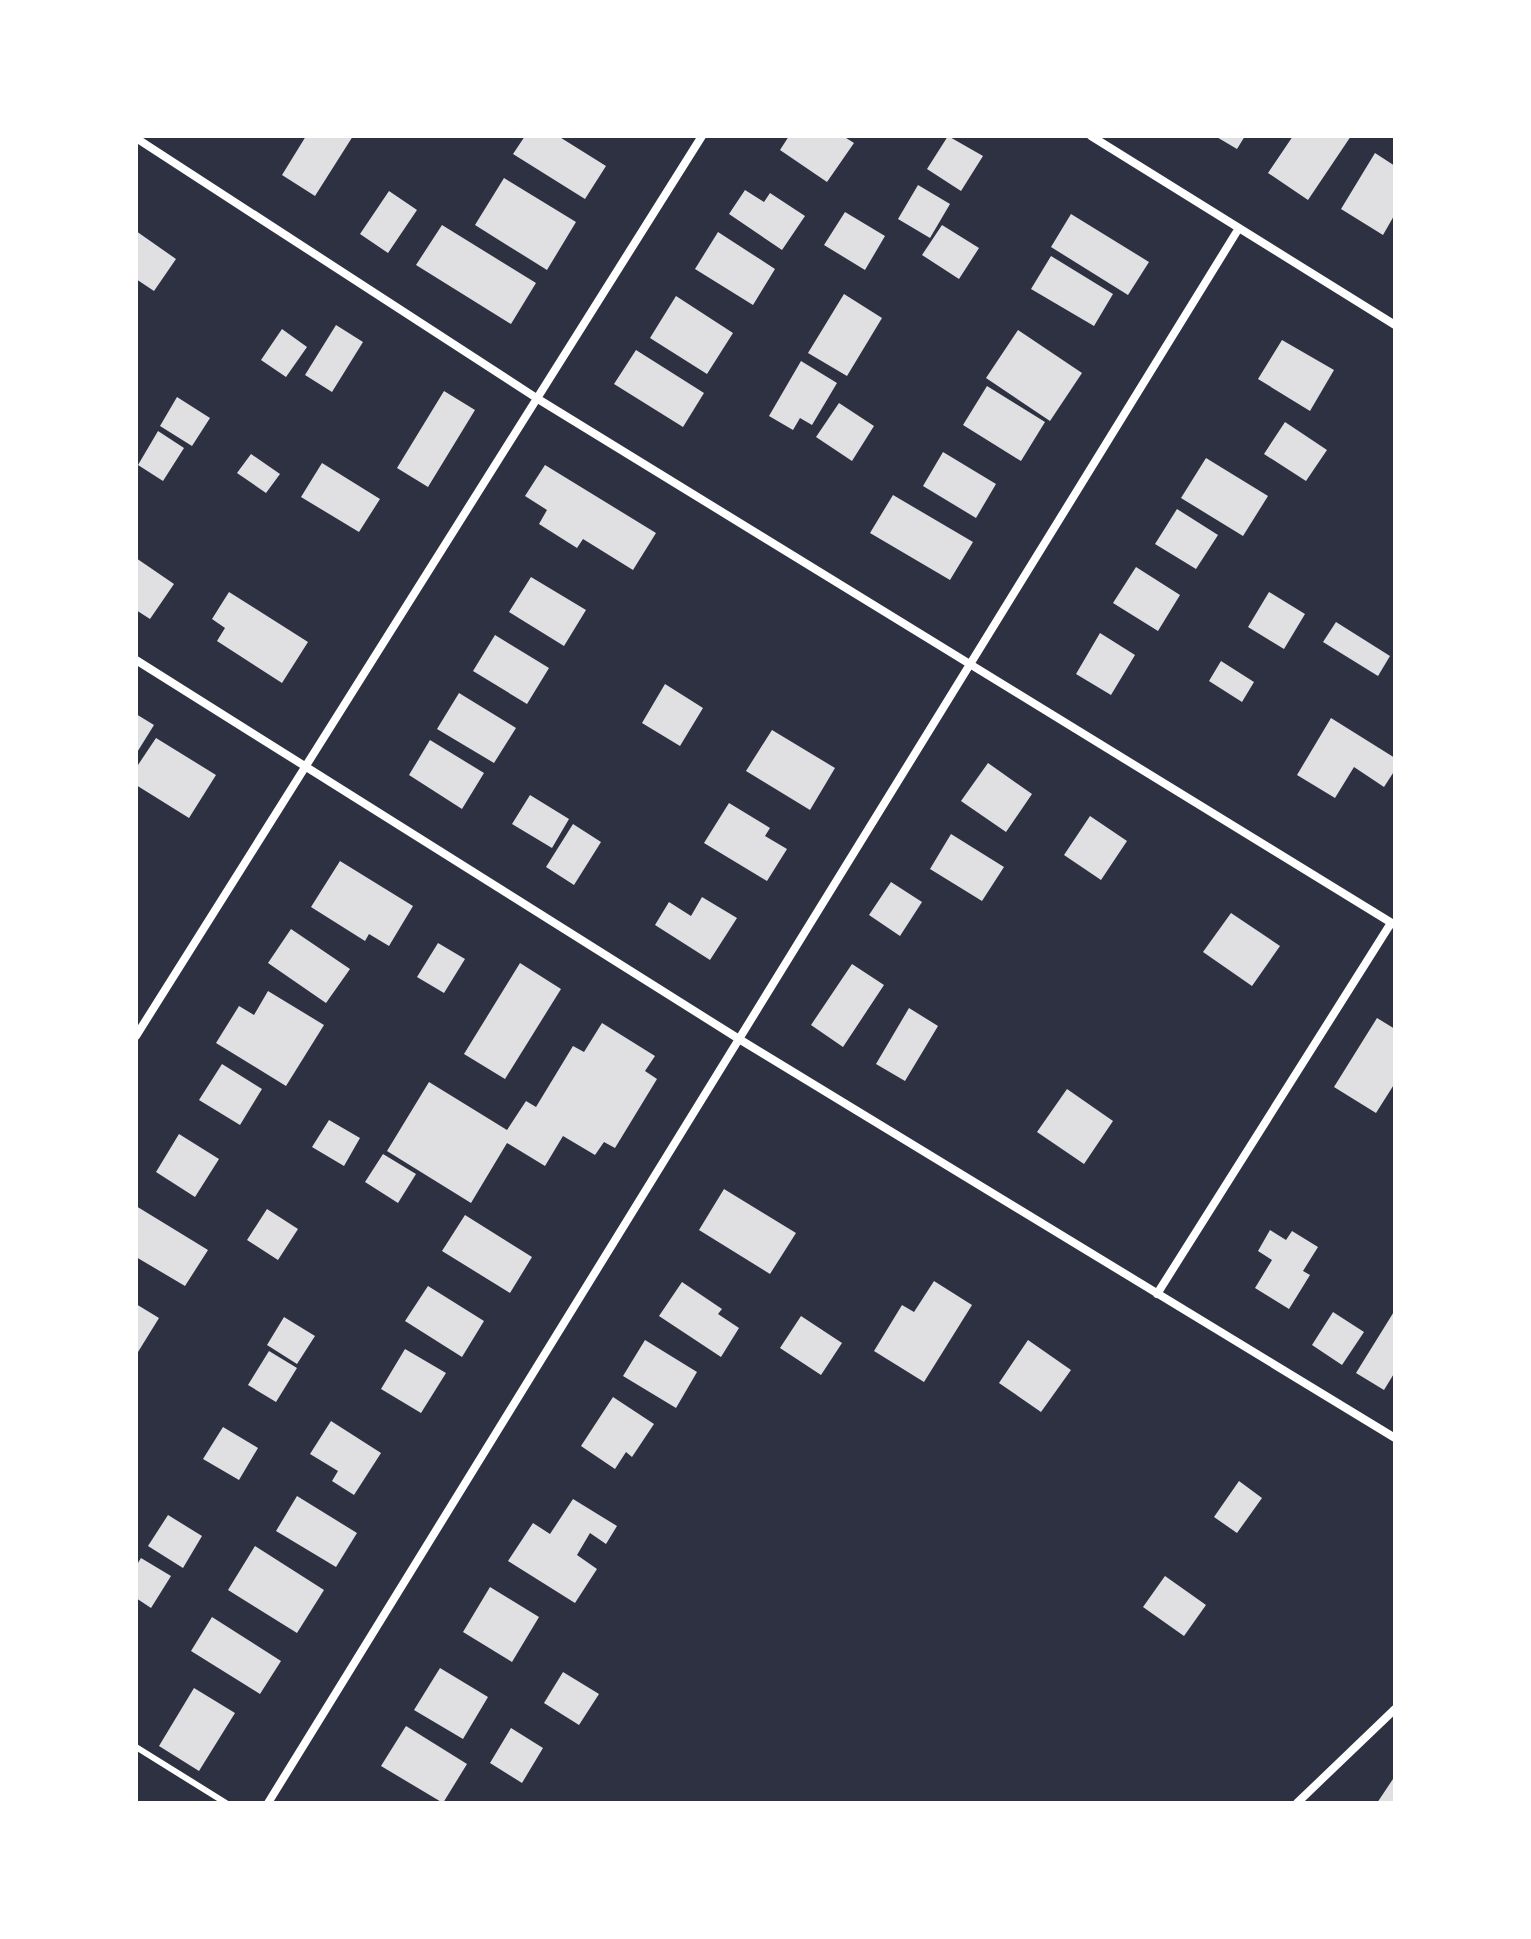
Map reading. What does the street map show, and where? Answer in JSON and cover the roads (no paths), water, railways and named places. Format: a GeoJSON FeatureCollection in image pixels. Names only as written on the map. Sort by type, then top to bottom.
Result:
{"type":"FeatureCollection","features":[{"type":"Feature","properties":{"kind":"street"},"geometry":{"type":"LineString","coordinates":[[136,1036],[702,136]]}},
{"type":"Feature","properties":{"kind":"street"},"geometry":{"type":"LineString","coordinates":[[1091,136],[1395,325]]}},
{"type":"Feature","properties":{"kind":"street"},"geometry":{"type":"LineString","coordinates":[[136,138],[538,399],[1393,924],[1157,1294]]}},
{"type":"Feature","properties":{"kind":"street"},"geometry":{"type":"LineString","coordinates":[[268,1803],[739,1039],[974,665],[1239,228]]}},
{"type":"Feature","properties":{"kind":"street"},"geometry":{"type":"LineString","coordinates":[[136,660],[739,1039],[1395,1438]]}},
{"type":"Feature","properties":{"kind":"street"},"geometry":{"type":"LineString","coordinates":[[1297,1803],[1395,1709]]}},
{"type":"Feature","properties":{"kind":"lane"},"geometry":{"type":"LineString","coordinates":[[136,1747],[226,1803]]}}]}
